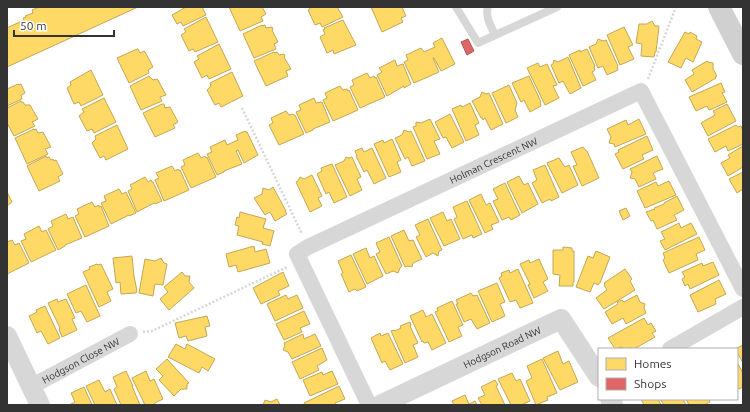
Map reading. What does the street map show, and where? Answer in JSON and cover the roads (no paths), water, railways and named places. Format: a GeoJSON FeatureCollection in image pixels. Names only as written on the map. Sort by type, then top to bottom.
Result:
{"type":"FeatureCollection","features":[{"type":"Feature","properties":{"kind":"main road"},"geometry":{"type":"LineString","coordinates":[[719,7],[743,54]]}},
{"type":"Feature","properties":{"kind":"street","name":"Holman Crescent NW"},"geometry":{"type":"LineString","coordinates":[[368,405],[302,251],[642,91],[743,289]]}},
{"type":"Feature","properties":{"kind":"street"},"geometry":{"type":"LineString","coordinates":[[672,348],[743,307]]}},
{"type":"Feature","properties":{"kind":"street","name":"Hodgson Road NW"},"geometry":{"type":"LineString","coordinates":[[380,405],[561,319],[598,375]]}},
{"type":"Feature","properties":{"kind":"street","name":"Hodgson Close NW"},"geometry":{"type":"LineString","coordinates":[[32,386],[130,334]]}},
{"type":"Feature","properties":{"kind":"street"},"geometry":{"type":"LineString","coordinates":[[7,336],[40,405]]}},
{"type":"Feature","properties":{"kind":"lane"},"geometry":{"type":"LineString","coordinates":[[456,7],[478,43],[557,7]]}},
{"type":"Feature","properties":{"kind":"lane"},"geometry":{"type":"LineString","coordinates":[[488,7],[486,12],[495,35]]}}]}
